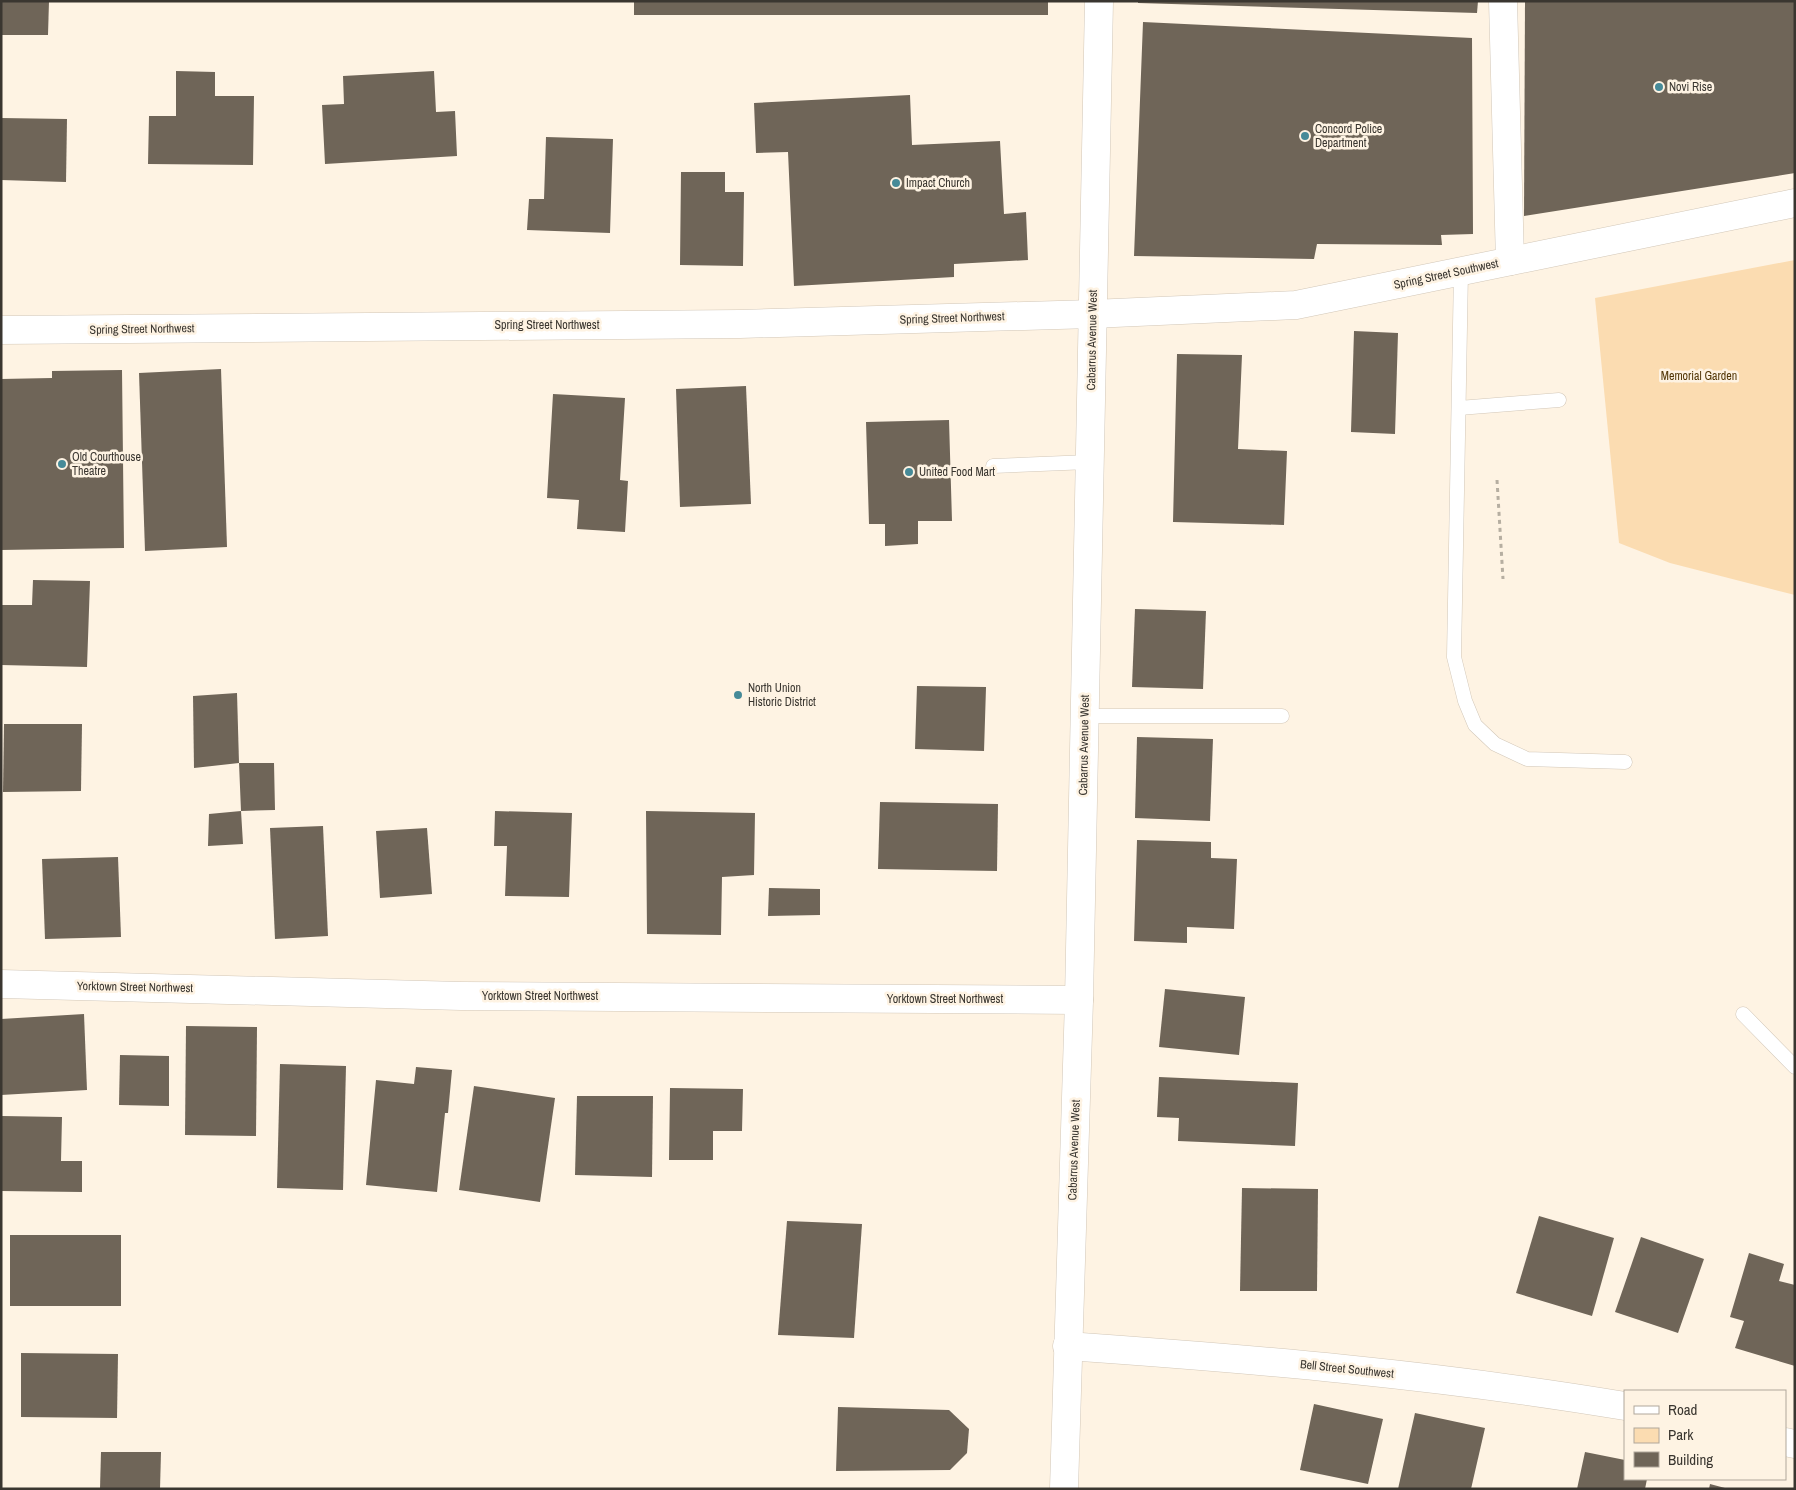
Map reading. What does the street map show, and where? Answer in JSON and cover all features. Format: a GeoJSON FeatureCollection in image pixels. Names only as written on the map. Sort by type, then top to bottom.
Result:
{"type":"FeatureCollection","features":[{"type":"Feature","properties":{"kind":"street","name":"Cabarrus Avenue West"},"geometry":{"type":"LineString","coordinates":[[1064,1489],[1079,1000],[1099,1]]}},
{"type":"Feature","properties":{"kind":"street"},"geometry":{"type":"LineString","coordinates":[[1503,1],[1510,261]]}},
{"type":"Feature","properties":{"kind":"street","name":"Spring Street Southwest"},"geometry":{"type":"LineString","coordinates":[[1092,314],[1296,305],[1795,203]]}},
{"type":"Feature","properties":{"kind":"street","name":"Spring Street Northwest"},"geometry":{"type":"LineString","coordinates":[[1,330],[740,324],[1092,314]]}},
{"type":"Feature","properties":{"kind":"street","name":"Yorktown Street Northwest"},"geometry":{"type":"LineString","coordinates":[[1,984],[461,996],[1079,1000]]}},
{"type":"Feature","properties":{"kind":"street","name":"Bell Street Southwest"},"geometry":{"type":"LineString","coordinates":[[1067,1346],[1309,1364],[1537,1391],[1624,1406]]}},
{"type":"Feature","properties":{"kind":"lane"},"geometry":{"type":"LineString","coordinates":[[1462,271],[1454,656],[1465,701],[1475,725],[1495,744],[1527,759],[1625,762]]}},
{"type":"Feature","properties":{"kind":"lane"},"geometry":{"type":"LineString","coordinates":[[1459,408],[1559,400]]}},
{"type":"Feature","properties":{"kind":"lane"},"geometry":{"type":"LineString","coordinates":[[993,466],[1089,462]]}},
{"type":"Feature","properties":{"kind":"lane"},"geometry":{"type":"LineString","coordinates":[[1084,716],[1282,716]]}},
{"type":"Feature","properties":{"kind":"lane"},"geometry":{"type":"LineString","coordinates":[[1743,1014],[1795,1067]]}},
{"type":"Feature","properties":{"kind":"path"},"geometry":{"type":"LineString","coordinates":[[1498,480],[1503,579]]}},
{"type":"Feature","properties":{"kind":"green space","name":"Memorial Garden"},"geometry":{"type":"Polygon","coordinates":[[[1795,260],[1795,595],[1670,563],[1619,543],[1595,298],[1795,260]]]}},
{"type":"Feature","properties":{"kind":"building"},"geometry":{"type":"Polygon","coordinates":[[[1,1],[49,1],[48,35],[1,35],[1,1]]]}},
{"type":"Feature","properties":{"kind":"building"},"geometry":{"type":"Polygon","coordinates":[[[634,1],[1048,1],[1048,15],[634,15],[634,1]]]}},
{"type":"Feature","properties":{"kind":"building"},"geometry":{"type":"Polygon","coordinates":[[[1138,1],[1478,1],[1477,13],[1138,3],[1138,1]]]}},
{"type":"Feature","properties":{"kind":"building","name":"Novi Rise"},"geometry":{"type":"Polygon","coordinates":[[[1525,1],[1795,1],[1795,173],[1524,216],[1525,1]]]}},
{"type":"Feature","properties":{"kind":"building","name":"Concord Police Department"},"geometry":{"type":"Polygon","coordinates":[[[1143,22],[1472,38],[1473,234],[1441,235],[1442,245],[1317,244],[1314,259],[1134,256],[1143,22]]]}},
{"type":"Feature","properties":{"kind":"building"},"geometry":{"type":"Polygon","coordinates":[[[176,71],[215,72],[215,96],[254,96],[253,165],[148,164],[149,116],[176,116],[176,71]]]}},
{"type":"Feature","properties":{"kind":"building"},"geometry":{"type":"Polygon","coordinates":[[[434,71],[436,112],[455,111],[457,156],[325,164],[322,105],[344,104],[343,76],[434,71]]]}},
{"type":"Feature","properties":{"kind":"building","name":"Impact Church"},"geometry":{"type":"Polygon","coordinates":[[[910,95],[912,145],[1000,141],[1004,214],[1026,212],[1028,260],[954,264],[954,277],[794,286],[788,152],[756,153],[754,103],[910,95]]]}},
{"type":"Feature","properties":{"kind":"building"},"geometry":{"type":"Polygon","coordinates":[[[1,118],[67,119],[66,182],[1,180],[1,118]]]}},
{"type":"Feature","properties":{"kind":"building"},"geometry":{"type":"Polygon","coordinates":[[[546,137],[613,139],[610,233],[527,230],[529,199],[544,199],[546,137]]]}},
{"type":"Feature","properties":{"kind":"building"},"geometry":{"type":"Polygon","coordinates":[[[681,172],[725,172],[725,192],[744,192],[743,266],[680,265],[681,172]]]}},
{"type":"Feature","properties":{"kind":"building"},"geometry":{"type":"Polygon","coordinates":[[[1354,331],[1398,333],[1395,434],[1351,432],[1354,331]]]}},
{"type":"Feature","properties":{"kind":"building"},"geometry":{"type":"Polygon","coordinates":[[[1177,354],[1242,355],[1238,449],[1287,451],[1284,525],[1173,522],[1177,354]]]}},
{"type":"Feature","properties":{"kind":"building"},"geometry":{"type":"Polygon","coordinates":[[[221,369],[227,547],[145,551],[139,373],[221,369]]]}},
{"type":"Feature","properties":{"kind":"building","name":"Old Courthouse Theatre"},"geometry":{"type":"Polygon","coordinates":[[[122,370],[124,548],[1,550],[1,379],[52,378],[52,371],[122,370]]]}},
{"type":"Feature","properties":{"kind":"building"},"geometry":{"type":"Polygon","coordinates":[[[746,386],[751,504],[680,507],[676,389],[746,386]]]}},
{"type":"Feature","properties":{"kind":"building"},"geometry":{"type":"Polygon","coordinates":[[[553,394],[625,398],[620,480],[628,481],[625,532],[577,529],[579,500],[547,498],[553,394]]]}},
{"type":"Feature","properties":{"kind":"building","name":"United Food Mart"},"geometry":{"type":"Polygon","coordinates":[[[949,420],[952,521],[918,521],[918,544],[885,546],[885,524],[869,524],[866,422],[949,420]]]}},
{"type":"Feature","properties":{"kind":"building"},"geometry":{"type":"Polygon","coordinates":[[[33,580],[90,581],[87,667],[1,665],[1,605],[32,605],[33,580]]]}},
{"type":"Feature","properties":{"kind":"building"},"geometry":{"type":"Polygon","coordinates":[[[1135,609],[1206,611],[1203,689],[1132,687],[1135,609]]]}},
{"type":"Feature","properties":{"kind":"building"},"geometry":{"type":"Polygon","coordinates":[[[917,686],[986,687],[984,751],[915,749],[917,686]]]}},
{"type":"Feature","properties":{"kind":"building"},"geometry":{"type":"Polygon","coordinates":[[[237,693],[239,763],[194,768],[193,696],[237,693]]]}},
{"type":"Feature","properties":{"kind":"building"},"geometry":{"type":"Polygon","coordinates":[[[4,724],[82,724],[81,791],[3,792],[4,724]]]}},
{"type":"Feature","properties":{"kind":"building"},"geometry":{"type":"Polygon","coordinates":[[[1137,737],[1213,739],[1210,821],[1135,818],[1137,737]]]}},
{"type":"Feature","properties":{"kind":"building"},"geometry":{"type":"Polygon","coordinates":[[[239,763],[274,763],[275,810],[241,811],[239,763]]]}},
{"type":"Feature","properties":{"kind":"building"},"geometry":{"type":"Polygon","coordinates":[[[880,802],[998,804],[997,871],[878,869],[880,802]]]}},
{"type":"Feature","properties":{"kind":"building"},"geometry":{"type":"Polygon","coordinates":[[[241,811],[243,844],[208,846],[209,814],[241,811]]]}},
{"type":"Feature","properties":{"kind":"building"},"geometry":{"type":"Polygon","coordinates":[[[495,811],[572,813],[569,897],[505,896],[507,846],[494,846],[495,811]]]}},
{"type":"Feature","properties":{"kind":"building"},"geometry":{"type":"Polygon","coordinates":[[[646,811],[755,813],[754,875],[722,877],[721,935],[647,934],[646,811]]]}},
{"type":"Feature","properties":{"kind":"building"},"geometry":{"type":"Polygon","coordinates":[[[323,826],[328,936],[275,939],[270,828],[323,826]]]}},
{"type":"Feature","properties":{"kind":"building"},"geometry":{"type":"Polygon","coordinates":[[[427,828],[432,894],[380,898],[376,831],[427,828]]]}},
{"type":"Feature","properties":{"kind":"building"},"geometry":{"type":"Polygon","coordinates":[[[1137,840],[1211,842],[1211,858],[1237,859],[1234,929],[1187,927],[1187,943],[1134,941],[1137,840]]]}},
{"type":"Feature","properties":{"kind":"building"},"geometry":{"type":"Polygon","coordinates":[[[118,857],[121,937],[45,939],[42,859],[118,857]]]}},
{"type":"Feature","properties":{"kind":"building"},"geometry":{"type":"Polygon","coordinates":[[[769,888],[820,889],[820,915],[768,916],[769,888]]]}},
{"type":"Feature","properties":{"kind":"building"},"geometry":{"type":"Polygon","coordinates":[[[1165,989],[1245,997],[1239,1055],[1159,1047],[1165,989]]]}},
{"type":"Feature","properties":{"kind":"building"},"geometry":{"type":"Polygon","coordinates":[[[84,1014],[87,1090],[1,1095],[1,1019],[84,1014]]]}},
{"type":"Feature","properties":{"kind":"building"},"geometry":{"type":"Polygon","coordinates":[[[186,1026],[257,1027],[256,1136],[185,1135],[186,1026]]]}},
{"type":"Feature","properties":{"kind":"building"},"geometry":{"type":"Polygon","coordinates":[[[120,1055],[169,1056],[169,1106],[119,1105],[120,1055]]]}},
{"type":"Feature","properties":{"kind":"building"},"geometry":{"type":"Polygon","coordinates":[[[280,1064],[346,1066],[343,1190],[277,1188],[280,1064]]]}},
{"type":"Feature","properties":{"kind":"building"},"geometry":{"type":"Polygon","coordinates":[[[416,1067],[452,1070],[448,1113],[445,1113],[437,1192],[366,1185],[376,1080],[414,1084],[416,1067]]]}},
{"type":"Feature","properties":{"kind":"building"},"geometry":{"type":"Polygon","coordinates":[[[1159,1077],[1298,1083],[1295,1146],[1178,1141],[1179,1118],[1157,1117],[1159,1077]]]}},
{"type":"Feature","properties":{"kind":"building"},"geometry":{"type":"Polygon","coordinates":[[[474,1086],[555,1098],[540,1202],[459,1190],[474,1086]]]}},
{"type":"Feature","properties":{"kind":"building"},"geometry":{"type":"Polygon","coordinates":[[[670,1088],[743,1089],[742,1131],[713,1131],[713,1160],[669,1160],[670,1088]]]}},
{"type":"Feature","properties":{"kind":"building"},"geometry":{"type":"Polygon","coordinates":[[[577,1096],[653,1096],[652,1177],[575,1175],[577,1096]]]}},
{"type":"Feature","properties":{"kind":"building"},"geometry":{"type":"Polygon","coordinates":[[[2,1116],[62,1117],[61,1161],[82,1161],[82,1192],[1,1191],[2,1116]]]}},
{"type":"Feature","properties":{"kind":"building"},"geometry":{"type":"Polygon","coordinates":[[[1242,1188],[1318,1189],[1317,1291],[1240,1291],[1242,1188]]]}},
{"type":"Feature","properties":{"kind":"building"},"geometry":{"type":"Polygon","coordinates":[[[1539,1216],[1614,1238],[1592,1316],[1516,1293],[1539,1216]]]}},
{"type":"Feature","properties":{"kind":"building"},"geometry":{"type":"Polygon","coordinates":[[[787,1221],[862,1224],[854,1338],[778,1335],[787,1221]]]}},
{"type":"Feature","properties":{"kind":"building"},"geometry":{"type":"Polygon","coordinates":[[[10,1235],[121,1235],[121,1306],[10,1306],[10,1235]]]}},
{"type":"Feature","properties":{"kind":"building"},"geometry":{"type":"Polygon","coordinates":[[[1641,1237],[1704,1259],[1678,1333],[1615,1312],[1641,1237]]]}},
{"type":"Feature","properties":{"kind":"building"},"geometry":{"type":"Polygon","coordinates":[[[1749,1253],[1784,1264],[1779,1281],[1795,1285],[1795,1366],[1735,1348],[1744,1321],[1730,1317],[1749,1253]]]}},
{"type":"Feature","properties":{"kind":"building"},"geometry":{"type":"Polygon","coordinates":[[[21,1353],[118,1354],[117,1418],[21,1417],[21,1353]]]}},
{"type":"Feature","properties":{"kind":"building"},"geometry":{"type":"Polygon","coordinates":[[[1314,1404],[1383,1419],[1368,1484],[1300,1470],[1314,1404]]]}},
{"type":"Feature","properties":{"kind":"building"},"geometry":{"type":"Polygon","coordinates":[[[838,1407],[949,1410],[969,1429],[967,1453],[950,1470],[836,1471],[838,1407]]]}},
{"type":"Feature","properties":{"kind":"building"},"geometry":{"type":"Polygon","coordinates":[[[1415,1413],[1485,1428],[1471,1489],[1398,1489],[1415,1413]]]}},
{"type":"Feature","properties":{"kind":"building"},"geometry":{"type":"Polygon","coordinates":[[[101,1452],[161,1452],[160,1489],[100,1489],[101,1452]]]}},
{"type":"Feature","properties":{"kind":"building"},"geometry":{"type":"Polygon","coordinates":[[[1585,1452],[1624,1460],[1624,1480],[1647,1480],[1645,1489],[1577,1489],[1585,1452]]]}},
{"type":"Feature","properties":{"kind":"building"},"geometry":{"type":"Polygon","coordinates":[[[1710,1484],[1725,1488],[1725,1489],[1709,1489],[1710,1484]]]}},
{"type":"Feature","properties":{"kind":"place","name":"Novi Rise"},"geometry":{"type":"Point","coordinates":[1659,87]}},
{"type":"Feature","properties":{"kind":"place","name":"Concord Police Department"},"geometry":{"type":"Point","coordinates":[1305,136]}},
{"type":"Feature","properties":{"kind":"place","name":"Impact Church"},"geometry":{"type":"Point","coordinates":[896,183]}},
{"type":"Feature","properties":{"kind":"place","name":"Old Courthouse Theatre"},"geometry":{"type":"Point","coordinates":[62,464]}},
{"type":"Feature","properties":{"kind":"place","name":"United Food Mart"},"geometry":{"type":"Point","coordinates":[909,472]}},
{"type":"Feature","properties":{"kind":"place","name":"North Union Historic District"},"geometry":{"type":"Point","coordinates":[738,695]}}]}
